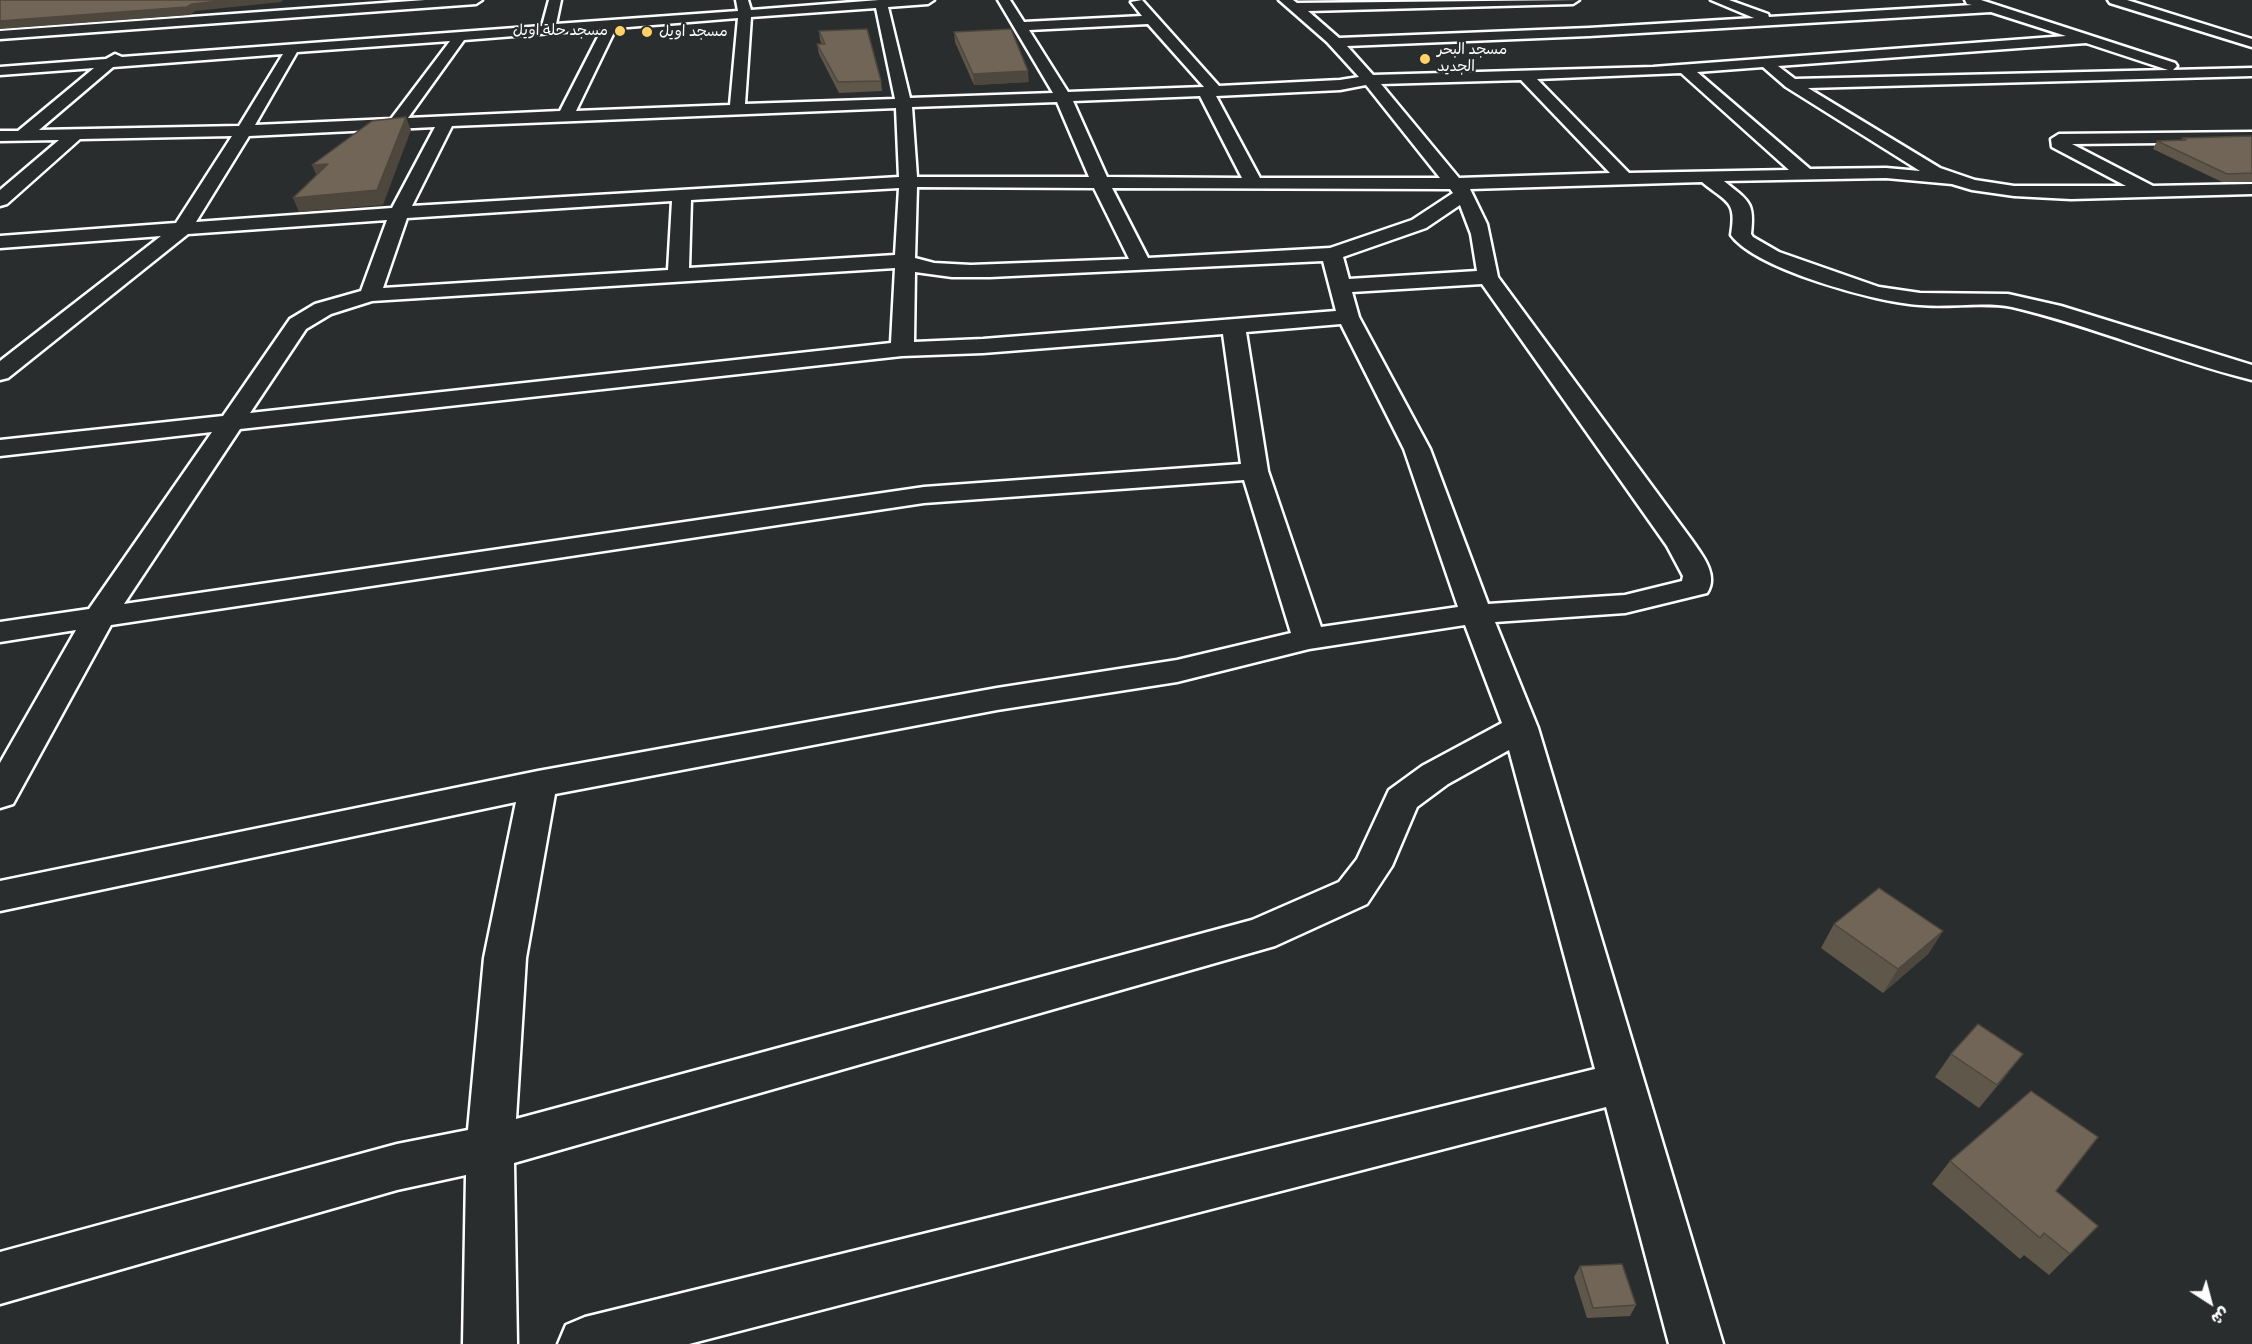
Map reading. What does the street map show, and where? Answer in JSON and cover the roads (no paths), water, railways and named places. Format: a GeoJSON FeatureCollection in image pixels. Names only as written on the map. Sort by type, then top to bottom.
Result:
{"type":"FeatureCollection","features":[{"type":"Feature","properties":{"kind":"street"},"geometry":{"type":"LineString","coordinates":[[0,35],[476,0]]}},
{"type":"Feature","properties":{"kind":"street"},"geometry":{"type":"LineString","coordinates":[[548,29],[555,0]]}},
{"type":"Feature","properties":{"kind":"street"},"geometry":{"type":"LineString","coordinates":[[0,71],[611,24],[744,7],[881,4],[928,0]]}},
{"type":"Feature","properties":{"kind":"street"},"geometry":{"type":"LineString","coordinates":[[1004,0],[1063,97],[1100,182],[1142,265]]}},
{"type":"Feature","properties":{"kind":"street"},"geometry":{"type":"LineString","coordinates":[[1135,0],[1150,20],[1199,70],[1254,184]]}},
{"type":"Feature","properties":{"kind":"street"},"geometry":{"type":"LineString","coordinates":[[1525,0],[1589,32],[1607,44]]}},
{"type":"Feature","properties":{"kind":"street"},"geometry":{"type":"LineString","coordinates":[[1291,3],[1573,0]]}},
{"type":"Feature","properties":{"kind":"street"},"geometry":{"type":"LineString","coordinates":[[1717,0],[1776,21]]}},
{"type":"Feature","properties":{"kind":"street"},"geometry":{"type":"LineString","coordinates":[[1968,0],[2192,73]]}},
{"type":"Feature","properties":{"kind":"street"},"geometry":{"type":"LineString","coordinates":[[2114,0],[2252,43]]}},
{"type":"Feature","properties":{"kind":"street"},"geometry":{"type":"LineString","coordinates":[[0,896],[538,784],[997,699],[1178,671],[1309,639],[1476,614],[1625,604],[1696,587],[1698,576],[1681,545],[1488,277],[1482,236],[1472,207],[1369,80],[1335,42],[1291,3]]}},
{"type":"Feature","properties":{"kind":"street"},"geometry":{"type":"LineString","coordinates":[[881,4],[904,104],[908,182],[902,349]]}},
{"type":"Feature","properties":{"kind":"street"},"geometry":{"type":"LineString","coordinates":[[737,110],[744,7]]}},
{"type":"Feature","properties":{"kind":"street"},"geometry":{"type":"LineString","coordinates":[[1335,42],[1589,32],[1992,8]]}},
{"type":"Feature","properties":{"kind":"street"},"geometry":{"type":"LineString","coordinates":[[22,136],[111,62],[168,9]]}},
{"type":"Feature","properties":{"kind":"street"},"geometry":{"type":"LineString","coordinates":[[1021,26],[1150,20]]}},
{"type":"Feature","properties":{"kind":"street"},"geometry":{"type":"LineString","coordinates":[[566,116],[611,24]]}},
{"type":"Feature","properties":{"kind":"street"},"geometry":{"type":"LineString","coordinates":[[396,124],[460,36]]}},
{"type":"Feature","properties":{"kind":"street"},"geometry":{"type":"LineString","coordinates":[[0,136],[243,131],[1210,91],[1340,85],[1369,80],[1653,71],[2086,39]]}},
{"type":"Feature","properties":{"kind":"street"},"geometry":{"type":"LineString","coordinates":[[0,373],[182,229],[293,48]]}},
{"type":"Feature","properties":{"kind":"street"},"geometry":{"type":"LineString","coordinates":[[1933,50],[2013,79]]}},
{"type":"Feature","properties":{"kind":"street"},"geometry":{"type":"LineString","coordinates":[[1635,60],[1653,71]]}},
{"type":"Feature","properties":{"kind":"street"},"geometry":{"type":"LineString","coordinates":[[1766,64],[1791,84],[1910,159],[1951,179]]}},
{"type":"Feature","properties":{"kind":"street"},"geometry":{"type":"LineString","coordinates":[[1685,69],[1807,176]]}},
{"type":"Feature","properties":{"kind":"street"},"geometry":{"type":"LineString","coordinates":[[1791,84],[2252,72]]}},
{"type":"Feature","properties":{"kind":"street"},"geometry":{"type":"LineString","coordinates":[[1526,76],[1624,178]]}},
{"type":"Feature","properties":{"kind":"street"},"geometry":{"type":"LineString","coordinates":[[370,295],[399,213],[446,122]]}},
{"type":"Feature","properties":{"kind":"street"},"geometry":{"type":"LineString","coordinates":[[0,200],[76,134]]}},
{"type":"Feature","properties":{"kind":"street"},"geometry":{"type":"LineString","coordinates":[[2153,193],[2058,143],[2059,140],[2252,137]]}},
{"type":"Feature","properties":{"kind":"street"},"geometry":{"type":"LineString","coordinates":[[0,242],[399,213],[908,182],[1254,184],[1459,190],[1624,178],[1886,173],[1951,179],[2014,191],[2153,193],[2252,189]]}},
{"type":"Feature","properties":{"kind":"street"},"geometry":{"type":"LineString","coordinates":[[1706,176],[1741,205],[1744,215],[1741,235],[1746,241],[1772,256],[1840,282],[1877,293],[1920,299],[2008,300],[2053,311],[2252,373]]}},
{"type":"Feature","properties":{"kind":"street"},"geometry":{"type":"LineString","coordinates":[[0,448],[902,349],[983,346],[1234,327],[1340,286],[1459,190]]}},
{"type":"Feature","properties":{"kind":"street"},"geometry":{"type":"LineString","coordinates":[[678,276],[682,195]]}},
{"type":"Feature","properties":{"kind":"street"},"geometry":{"type":"LineString","coordinates":[[0,795],[99,618],[298,324],[323,309],[370,295],[905,261],[915,267],[930,269],[977,270],[1142,265],[1340,286],[1488,277]]}},
{"type":"Feature","properties":{"kind":"street"},"geometry":{"type":"LineString","coordinates":[[1340,286],[1417,449],[1476,614],[1521,728],[1696,1344]]}},
{"type":"Feature","properties":{"kind":"street"},"geometry":{"type":"LineString","coordinates":[[1234,327],[1255,471],[1309,639]]}},
{"type":"Feature","properties":{"kind":"street"},"geometry":{"type":"LineString","coordinates":[[0,632],[924,495],[1255,471]]}},
{"type":"Feature","properties":{"kind":"street"},"geometry":{"type":"LineString","coordinates":[[0,1278],[397,1167],[490,1148],[1261,934],[1353,893],[1373,866],[1402,799],[1435,775],[1521,728]]}},
{"type":"Feature","properties":{"kind":"street"},"geometry":{"type":"LineString","coordinates":[[490,1344],[490,1148],[505,958],[538,784]]}},
{"type":"Feature","properties":{"kind":"street"},"geometry":{"type":"LineString","coordinates":[[585,1344],[1622,1083]]}},
{"type":"Feature","properties":{"kind":"place","name":"مسجد حلة اويل"},"geometry":{"type":"Point","coordinates":[620,31]}},
{"type":"Feature","properties":{"kind":"place","name":"مسجد اويل"},"geometry":{"type":"Point","coordinates":[647,32]}},
{"type":"Feature","properties":{"kind":"place","name":"مسجد البحر الجديد"},"geometry":{"type":"Point","coordinates":[1425,59]}}]}
